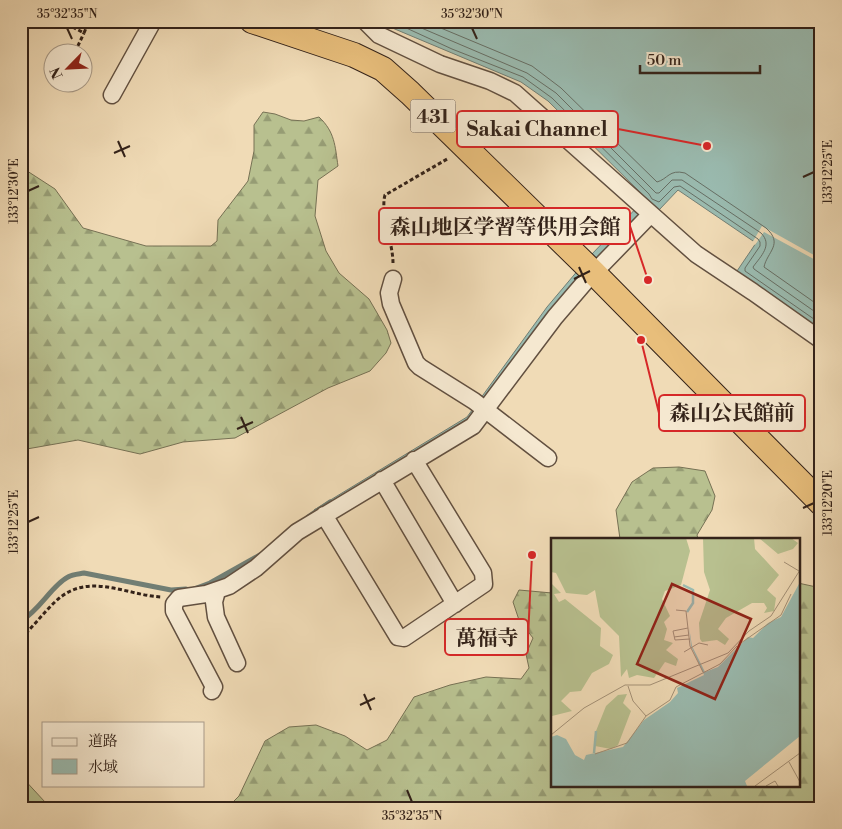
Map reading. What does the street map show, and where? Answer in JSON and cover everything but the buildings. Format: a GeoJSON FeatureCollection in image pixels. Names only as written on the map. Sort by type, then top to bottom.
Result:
{"type":"FeatureCollection","features":[{"type":"Feature","properties":{"kind":"highway","name":"431"},"geometry":{"type":"LineString","coordinates":[[262,23],[354,55],[383,69],[410,93],[589,269],[821,503]]}},
{"type":"Feature","properties":{"kind":"street"},"geometry":{"type":"LineString","coordinates":[[112,95],[153,21]]}},
{"type":"Feature","properties":{"kind":"street"},"geometry":{"type":"LineString","coordinates":[[300,21],[305,24],[309,21]]}},
{"type":"Feature","properties":{"kind":"street"},"geometry":{"type":"LineString","coordinates":[[365,21],[379,35],[440,64],[490,81],[515,93],[696,254],[821,340]]}},
{"type":"Feature","properties":{"kind":"street"},"geometry":{"type":"LineString","coordinates":[[212,691],[214,687],[210,678],[174,610],[174,604],[179,598],[206,594],[229,586],[256,568],[297,532],[473,426],[480,406],[555,317],[589,269],[645,210]]}},
{"type":"Feature","properties":{"kind":"street"},"geometry":{"type":"LineString","coordinates":[[393,279],[389,293],[391,304],[416,363],[480,406],[548,458]]}},
{"type":"Feature","properties":{"kind":"street"},"geometry":{"type":"LineString","coordinates":[[324,515],[398,638],[404,638],[484,584],[482,573],[414,460]]}},
{"type":"Feature","properties":{"kind":"street"},"geometry":{"type":"LineString","coordinates":[[382,480],[455,604]]}},
{"type":"Feature","properties":{"kind":"street"},"geometry":{"type":"LineString","coordinates":[[217,591],[214,602],[216,617],[237,663]]}},
{"type":"Feature","properties":{"kind":"path"},"geometry":{"type":"LineString","coordinates":[[61,21],[84,33]]}},
{"type":"Feature","properties":{"kind":"path"},"geometry":{"type":"LineString","coordinates":[[80,42],[89,21]]}},
{"type":"Feature","properties":{"kind":"path"},"geometry":{"type":"LineString","coordinates":[[393,279],[393,252],[383,210],[385,195],[466,148]]}},
{"type":"Feature","properties":{"kind":"path"},"geometry":{"type":"LineString","coordinates":[[21,638],[57,600],[84,586],[101,585],[151,597],[179,598]]}},
{"type":"Feature","properties":{"kind":"green space"},"geometry":{"type":"Polygon","coordinates":[[[263,112],[291,120],[304,121],[319,117],[328,128],[335,146],[338,166],[318,180],[315,216],[326,251],[339,273],[369,299],[387,330],[391,343],[386,353],[370,371],[328,388],[235,438],[183,442],[140,454],[78,440],[21,450],[21,167],[55,189],[83,228],[146,246],[211,246],[217,241],[218,220],[248,181],[254,151],[254,125],[263,112]]]}},
{"type":"Feature","properties":{"kind":"green space"},"geometry":{"type":"Polygon","coordinates":[[[679,467],[705,471],[715,496],[712,510],[697,535],[698,538],[620,538],[616,510],[632,482],[653,468],[679,467]]]}},
{"type":"Feature","properties":{"kind":"green space"},"geometry":{"type":"Polygon","coordinates":[[[800,583],[821,588],[821,808],[227,808],[239,796],[265,741],[289,727],[316,725],[345,736],[367,750],[387,740],[414,697],[450,685],[486,677],[521,679],[529,668],[526,654],[533,638],[519,620],[513,602],[519,590],[551,593],[551,786],[800,786],[800,583]]]}},
{"type":"Feature","properties":{"kind":"green space"},"geometry":{"type":"Polygon","coordinates":[[[21,776],[45,802],[48,808],[21,808],[21,776]]]}},
{"type":"Feature","properties":{"kind":"water"},"geometry":{"type":"Polygon","coordinates":[[[383,21],[821,21],[821,330],[737,271],[756,243],[678,190],[659,210],[652,204],[472,420],[341,498],[314,510],[467,417],[547,307],[590,256],[646,198],[548,101],[521,82],[390,27],[383,21]]]}},
{"type":"Feature","properties":{"kind":"pier"},"geometry":{"type":"Polygon","coordinates":[[[762,226],[821,259],[821,263],[764,232],[755,245],[752,243],[762,226]]]}},
{"type":"Feature","properties":{"kind":"waterway"},"geometry":{"type":"LineString","coordinates":[[308,517],[330,502]]}},
{"type":"Feature","properties":{"kind":"waterway"},"geometry":{"type":"LineString","coordinates":[[194,589],[210,583],[260,555]]}},
{"type":"Feature","properties":{"kind":"waterway"},"geometry":{"type":"LineString","coordinates":[[21,621],[34,611],[62,581],[76,574],[84,573],[171,590],[186,589]]}},
{"type":"Feature","properties":{"kind":"place","name":"Sakai Channel"},"geometry":{"type":"Point","coordinates":[707,146]}},
{"type":"Feature","properties":{"kind":"place","name":"森山地区学習等供用会館"},"geometry":{"type":"Point","coordinates":[648,280]}},
{"type":"Feature","properties":{"kind":"place","name":"森山公民館前"},"geometry":{"type":"Point","coordinates":[641,340]}},
{"type":"Feature","properties":{"kind":"place","name":"萬福寺"},"geometry":{"type":"Point","coordinates":[532,555]}}]}
